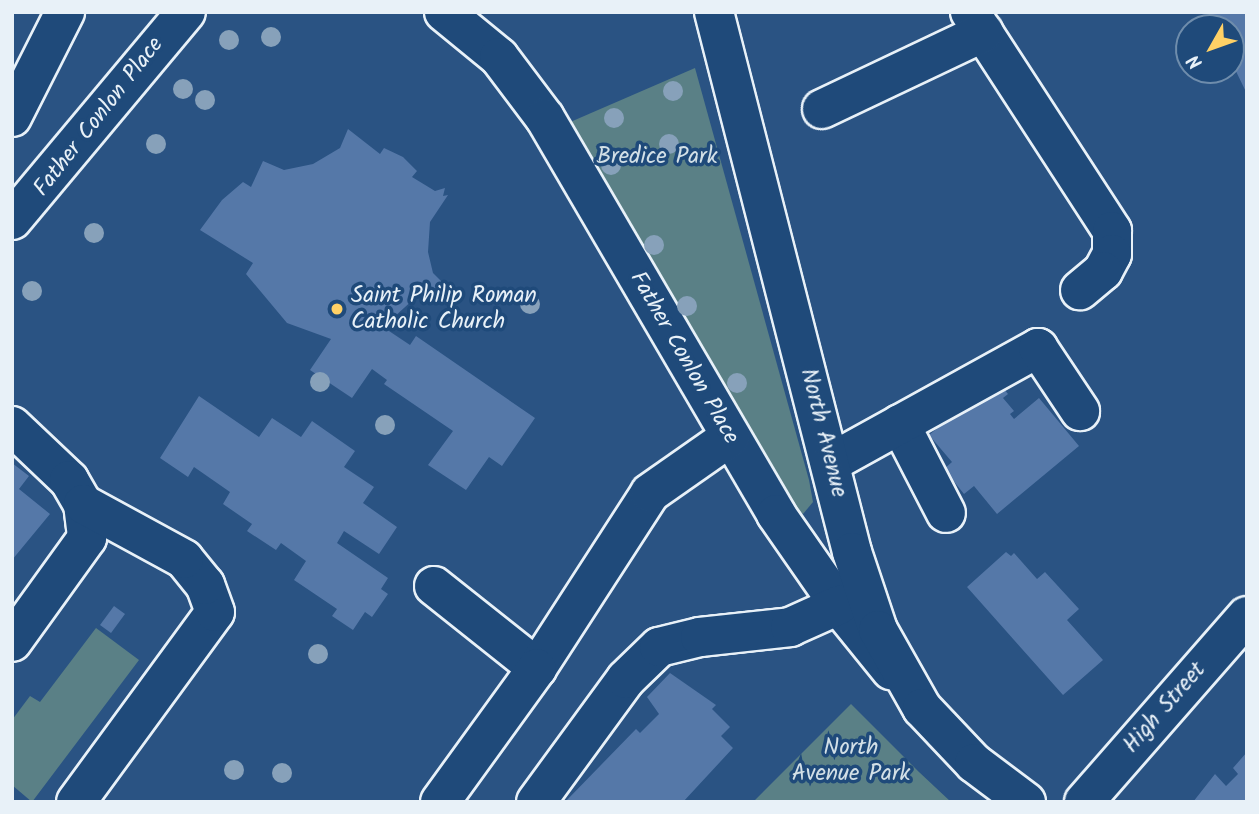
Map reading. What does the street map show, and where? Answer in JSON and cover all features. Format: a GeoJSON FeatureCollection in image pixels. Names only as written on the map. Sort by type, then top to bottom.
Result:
{"type":"FeatureCollection","features":[{"type":"Feature","properties":{"kind":"street"},"geometry":{"type":"LineString","coordinates":[[12,117],[65,12]]}},
{"type":"Feature","properties":{"kind":"street","name":"Father Conlon Place"},"geometry":{"type":"LineString","coordinates":[[12,220],[186,12]]}},
{"type":"Feature","properties":{"kind":"street","name":"Father Conlon Place"},"geometry":{"type":"LineString","coordinates":[[444,12],[499,57],[545,118],[776,514],[839,605],[922,708]]}},
{"type":"Feature","properties":{"kind":"street","name":"North Avenue"},"geometry":{"type":"LineString","coordinates":[[719,14],[852,552],[878,630],[922,708],[974,763],[1026,802]]}},
{"type":"Feature","properties":{"kind":"street"},"geometry":{"type":"LineString","coordinates":[[822,109],[977,22],[1112,231],[1112,254],[1103,271],[1080,290]]}},
{"type":"Feature","properties":{"kind":"street"},"geometry":{"type":"LineString","coordinates":[[830,463],[1038,348],[1080,411]]}},
{"type":"Feature","properties":{"kind":"street"},"geometry":{"type":"LineString","coordinates":[[900,424],[946,513]]}},
{"type":"Feature","properties":{"kind":"street"},"geometry":{"type":"LineString","coordinates":[[12,426],[69,480],[83,504],[87,538],[12,642]]}},
{"type":"Feature","properties":{"kind":"street"},"geometry":{"type":"LineString","coordinates":[[440,802],[537,668],[650,494],[730,437]]}},
{"type":"Feature","properties":{"kind":"street"},"geometry":{"type":"LineString","coordinates":[[76,802],[215,612],[205,585],[184,559],[83,504]]}},
{"type":"Feature","properties":{"kind":"street"},"geometry":{"type":"LineString","coordinates":[[434,586],[537,668]]}},
{"type":"Feature","properties":{"kind":"street"},"geometry":{"type":"LineString","coordinates":[[536,802],[626,679],[659,647],[700,636],[790,626],[839,605]]}},
{"type":"Feature","properties":{"kind":"street","name":"High Street"},"geometry":{"type":"LineString","coordinates":[[1084,802],[1247,616]]}},
{"type":"Feature","properties":{"kind":"green space","name":"Bredice Park"},"geometry":{"type":"Polygon","coordinates":[[[695,68],[809,480],[813,502],[803,514],[793,507],[568,123],[695,68]]]}},
{"type":"Feature","properties":{"kind":"green space"},"geometry":{"type":"Polygon","coordinates":[[[96,628],[139,660],[32,802],[12,785],[12,720],[30,696],[40,702],[96,628]]]}},
{"type":"Feature","properties":{"kind":"green space","name":"North Avenue Park"},"geometry":{"type":"Polygon","coordinates":[[[851,704],[919,772],[951,802],[753,802],[851,704]]]}},
{"type":"Feature","properties":{"kind":"building"},"geometry":{"type":"Polygon","coordinates":[[[1208,12],[1247,12],[1247,94],[1242,84],[1245,84],[1245,14],[1208,12]]]}},
{"type":"Feature","properties":{"kind":"building","name":"Saint Philip Roman Catholic Church"},"geometry":{"type":"Polygon","coordinates":[[[348,129],[380,154],[384,148],[403,157],[417,171],[412,177],[435,191],[445,188],[443,196],[448,195],[430,222],[428,252],[433,273],[449,289],[438,302],[426,295],[415,298],[383,327],[410,345],[416,336],[535,418],[502,466],[489,457],[466,490],[428,465],[453,431],[384,384],[387,380],[372,369],[352,398],[310,370],[331,339],[287,323],[246,274],[253,263],[200,230],[222,200],[243,182],[251,187],[263,161],[284,170],[313,164],[340,148],[348,129]]]}},
{"type":"Feature","properties":{"kind":"building"},"geometry":{"type":"Polygon","coordinates":[[[997,380],[1008,394],[1003,398],[1014,411],[1010,414],[1014,419],[1039,398],[1079,446],[997,514],[974,486],[964,494],[944,469],[952,462],[929,435],[997,380]]]}},
{"type":"Feature","properties":{"kind":"building"},"geometry":{"type":"Polygon","coordinates":[[[199,396],[259,437],[272,418],[301,437],[312,421],[355,451],[344,467],[374,487],[363,503],[397,527],[379,554],[344,531],[337,543],[388,578],[381,589],[388,594],[372,617],[365,612],[353,630],[332,616],[337,609],[294,580],[306,561],[281,543],[276,550],[247,531],[252,524],[223,504],[230,492],[194,467],[188,477],[160,458],[199,396]]]}},
{"type":"Feature","properties":{"kind":"building"},"geometry":{"type":"Polygon","coordinates":[[[12,463],[29,476],[19,489],[50,514],[12,560],[12,463]]]}},
{"type":"Feature","properties":{"kind":"building"},"geometry":{"type":"Polygon","coordinates":[[[1006,552],[1011,556],[1014,553],[1037,579],[1045,572],[1079,609],[1067,620],[1103,660],[1063,695],[967,587],[1006,552]]]}},
{"type":"Feature","properties":{"kind":"building"},"geometry":{"type":"Polygon","coordinates":[[[114,606],[125,614],[111,633],[100,625],[114,606]]]}},
{"type":"Feature","properties":{"kind":"building"},"geometry":{"type":"Polygon","coordinates":[[[670,673],[716,705],[712,709],[730,727],[721,736],[733,748],[683,802],[565,802],[636,729],[640,733],[659,714],[647,697],[670,673]]]}},
{"type":"Feature","properties":{"kind":"building"},"geometry":{"type":"Polygon","coordinates":[[[1247,752],[1247,802],[1193,802],[1215,774],[1226,786],[1238,774],[1233,768],[1247,752]]]}},
{"type":"Feature","properties":{"kind":"place","name":"Saint Philip Roman Catholic Church"},"geometry":{"type":"Point","coordinates":[337,309]}}]}
